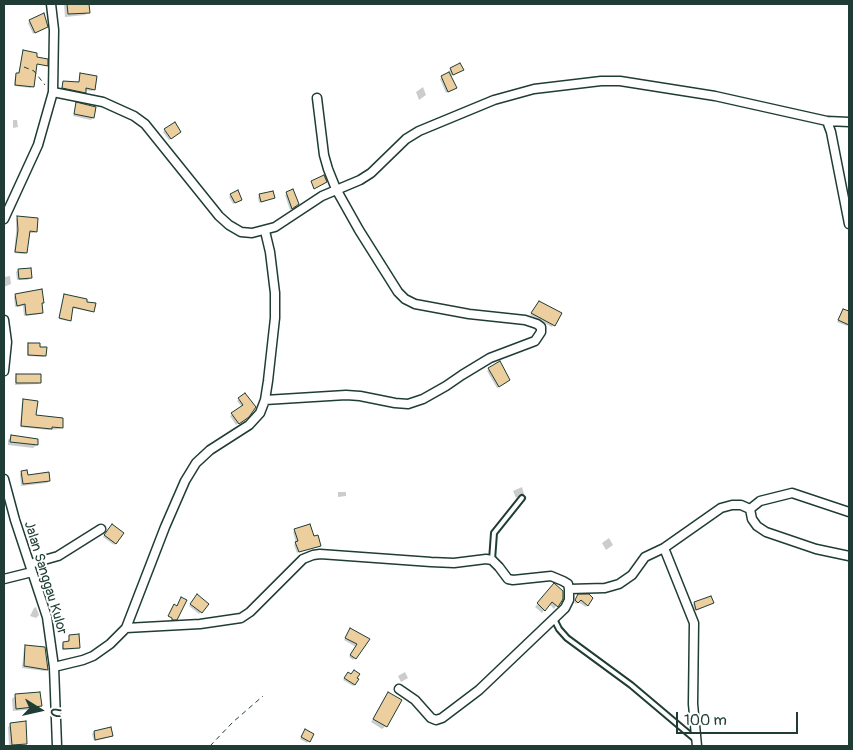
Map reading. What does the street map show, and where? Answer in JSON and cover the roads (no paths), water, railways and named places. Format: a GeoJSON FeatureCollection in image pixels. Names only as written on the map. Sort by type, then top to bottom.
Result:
{"type":"FeatureCollection","features":[{"type":"Feature","properties":{"kind":"street"},"geometry":{"type":"LineString","coordinates":[[4,219],[38,144],[53,92],[54,30],[51,4]]}},
{"type":"Feature","properties":{"kind":"street"},"geometry":{"type":"LineString","coordinates":[[53,92],[103,102],[134,116],[145,124],[204,200],[228,225],[241,232],[252,233],[275,227],[322,196],[360,180],[371,173],[406,139],[419,131],[494,100],[534,89],[601,81],[620,81],[715,96],[827,121],[849,122]]}},
{"type":"Feature","properties":{"kind":"street"},"geometry":{"type":"LineString","coordinates":[[265,400],[360,396],[395,404],[408,404],[423,399],[490,358],[535,341],[541,332],[541,328],[537,324],[525,320],[442,310],[415,304],[406,299],[395,288],[336,189],[324,155],[318,98]]}},
{"type":"Feature","properties":{"kind":"street"},"geometry":{"type":"LineString","coordinates":[[827,121],[831,132],[849,224]]}},
{"type":"Feature","properties":{"kind":"street"},"geometry":{"type":"LineString","coordinates":[[54,666],[93,656],[110,644],[126,628],[155,552],[189,475],[203,455],[249,425],[260,413],[265,400],[275,318],[275,293],[270,252],[265,231]]}},
{"type":"Feature","properties":{"kind":"street"},"geometry":{"type":"LineString","coordinates":[[4,320],[7,342],[4,371]]}},
{"type":"Feature","properties":{"kind":"street","name":"Jalan Sanggau Kulor"},"geometry":{"type":"LineString","coordinates":[[4,479],[15,520],[47,616],[54,666],[57,746]]}},
{"type":"Feature","properties":{"kind":"street"},"geometry":{"type":"LineString","coordinates":[[750,509],[760,501],[792,493],[849,512]]}},
{"type":"Feature","properties":{"kind":"street"},"geometry":{"type":"LineString","coordinates":[[569,589],[605,588],[620,584],[632,575],[645,557],[664,548],[721,508],[741,505],[750,509]]}},
{"type":"Feature","properties":{"kind":"street"},"geometry":{"type":"LineString","coordinates":[[750,509],[752,519],[757,526],[766,532],[816,549],[849,556]]}},
{"type":"Feature","properties":{"kind":"street"},"geometry":{"type":"LineString","coordinates":[[4,579],[58,556],[101,529]]}},
{"type":"Feature","properties":{"kind":"street"},"geometry":{"type":"LineString","coordinates":[[664,548],[694,623],[693,704],[696,743]]}},
{"type":"Feature","properties":{"kind":"street"},"geometry":{"type":"LineString","coordinates":[[126,628],[214,622],[241,618],[250,612],[303,559],[320,554],[454,563],[479,559],[492,560],[508,578],[513,580],[545,576],[557,577],[568,584],[568,603],[554,619],[478,690],[442,718],[436,720],[431,718],[415,700],[399,689]]}},
{"type":"Feature","properties":{"kind":"lane"},"geometry":{"type":"LineString","coordinates":[[492,560],[494,533],[522,498]]}},
{"type":"Feature","properties":{"kind":"lane"},"geometry":{"type":"LineString","coordinates":[[554,619],[559,629],[567,638],[631,685],[696,743]]}}]}
